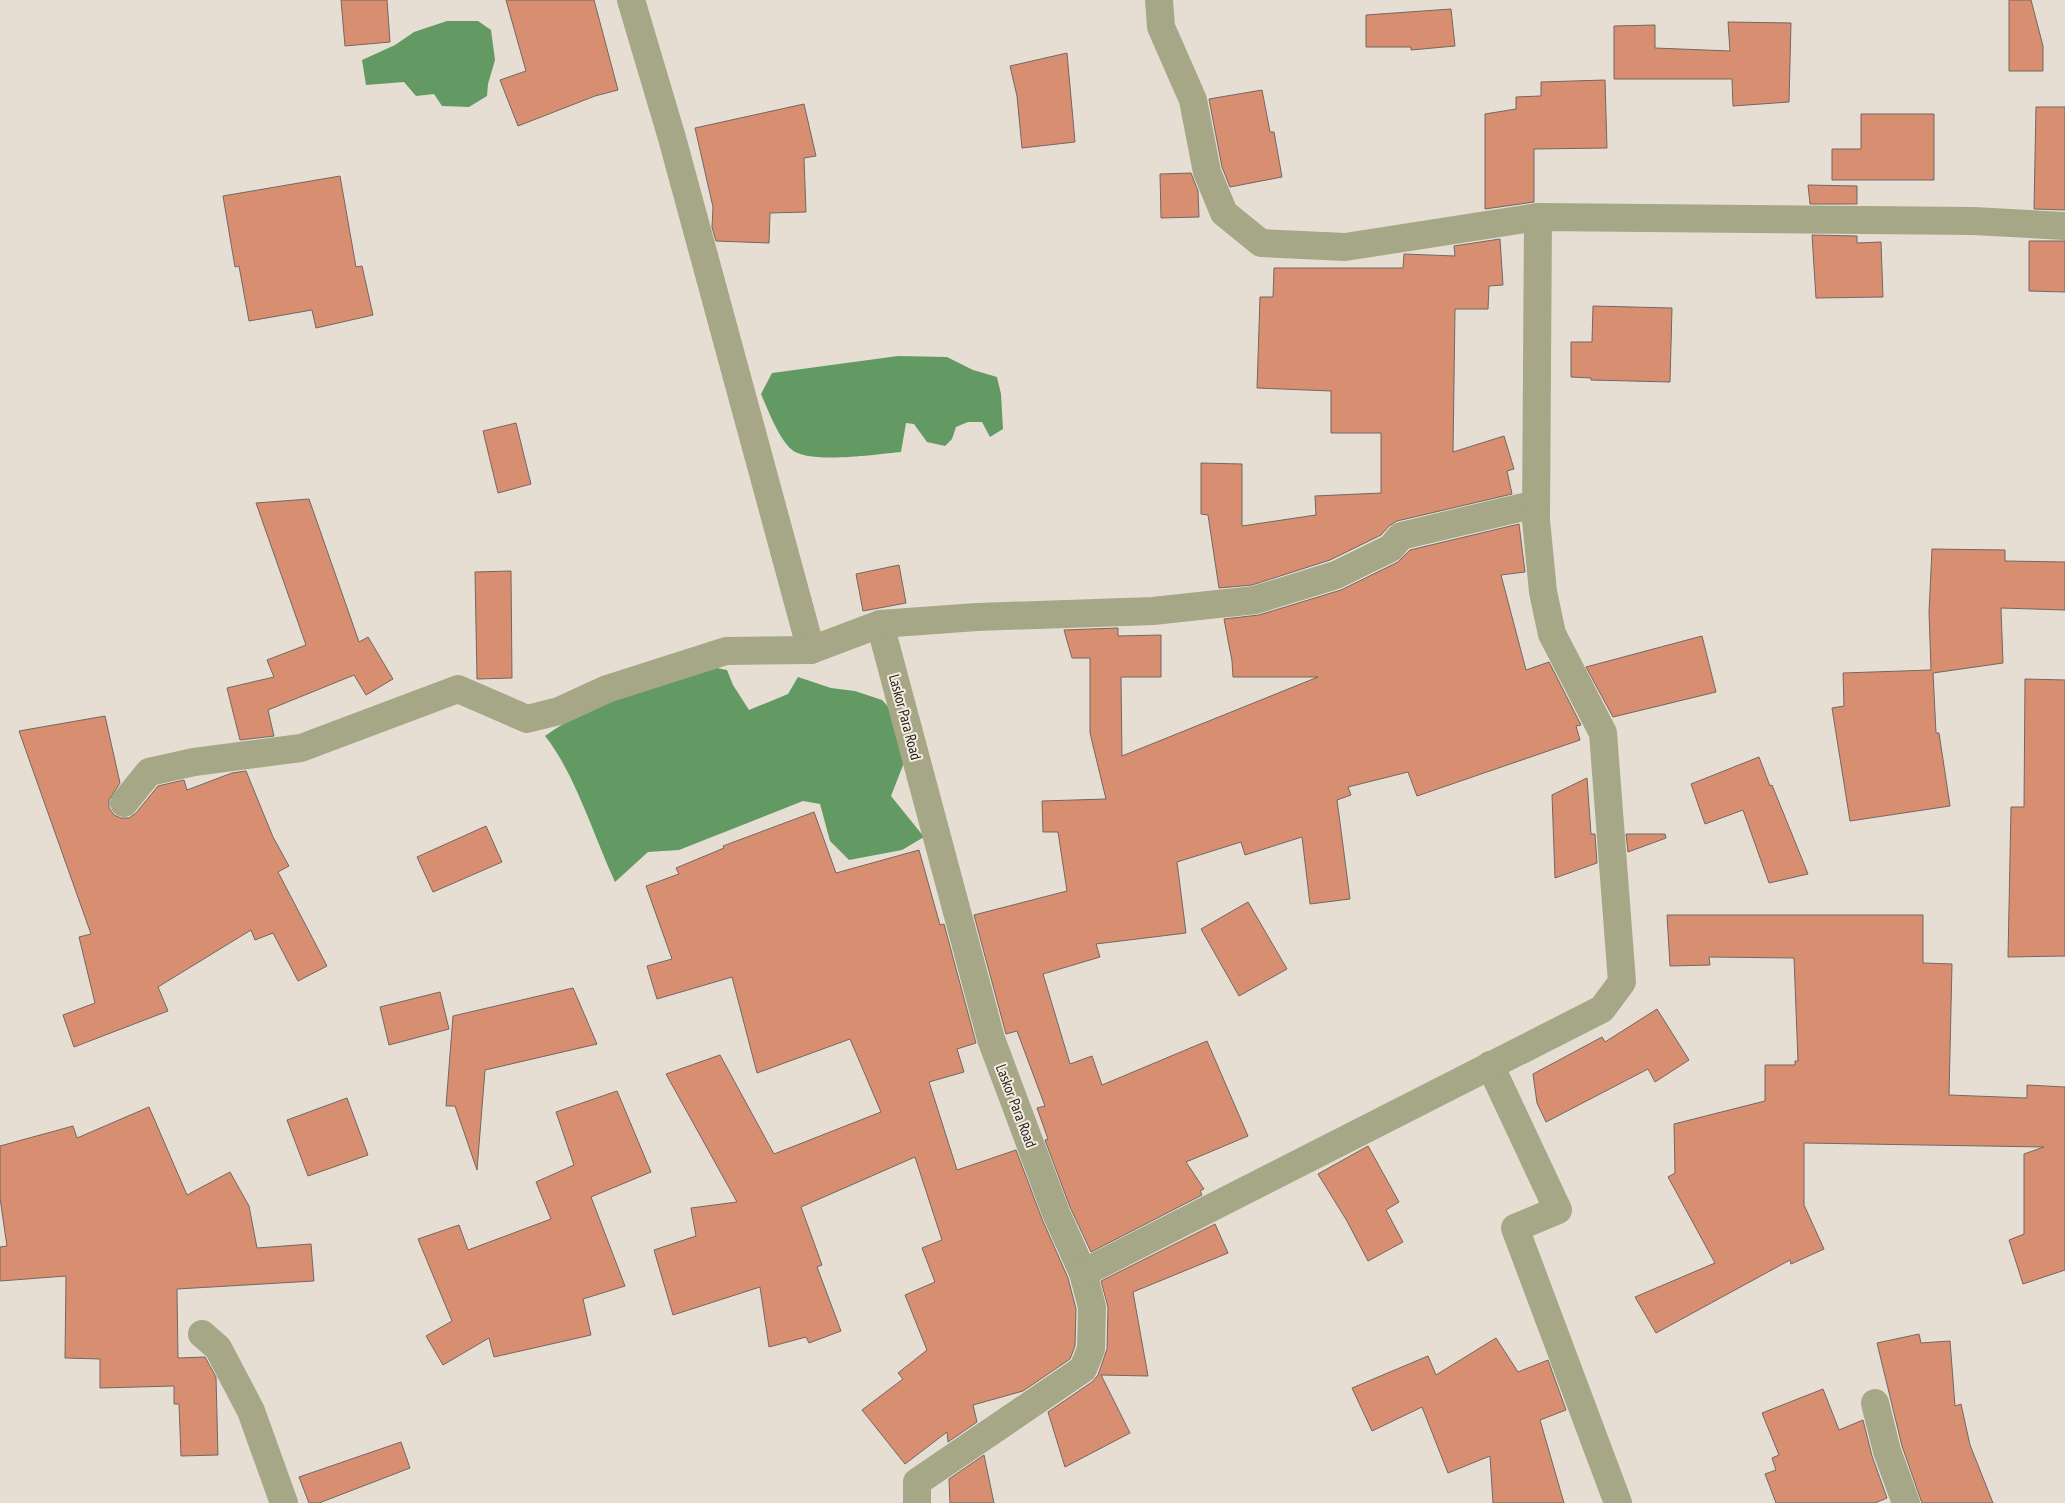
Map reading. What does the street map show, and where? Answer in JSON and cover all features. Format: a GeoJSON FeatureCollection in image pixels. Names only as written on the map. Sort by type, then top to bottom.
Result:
{"type":"FeatureCollection","features":[{"type":"Feature","properties":{"kind":"street"},"geometry":{"type":"LineString","coordinates":[[631,0],[672,138],[811,650]]}},
{"type":"Feature","properties":{"kind":"street"},"geometry":{"type":"LineString","coordinates":[[1159,0],[1161,28],[1193,100],[1207,172],[1224,212],[1261,243],[1345,247],[1538,217],[1973,221],[2065,226]]}},
{"type":"Feature","properties":{"kind":"street"},"geometry":{"type":"LineString","coordinates":[[1083,1272],[1602,1009],[1622,982],[1603,734],[1552,634],[1543,592],[1536,520],[1538,217]]}},
{"type":"Feature","properties":{"kind":"street"},"geometry":{"type":"LineString","coordinates":[[124,803],[149,772],[194,762],[301,748],[458,689],[527,719],[560,711],[607,689],[726,651],[811,650],[880,624],[977,617],[1153,611],[1254,600],[1336,574],[1392,548],[1401,536],[1536,504]]}},
{"type":"Feature","properties":{"kind":"street","name":"Laskor Para Road"},"geometry":{"type":"LineString","coordinates":[[880,624],[990,1039],[1056,1213],[1083,1272],[1092,1307],[1091,1349],[1083,1369],[918,1482],[916,1503]]}},
{"type":"Feature","properties":{"kind":"street"},"geometry":{"type":"LineString","coordinates":[[1490,1066],[1558,1210],[1516,1228],[1618,1503]]}},
{"type":"Feature","properties":{"kind":"street"},"geometry":{"type":"LineString","coordinates":[[202,1334],[218,1348],[251,1412],[284,1503]]}},
{"type":"Feature","properties":{"kind":"street"},"geometry":{"type":"LineString","coordinates":[[1875,1403],[1887,1451],[1906,1503]]}},
{"type":"Feature","properties":{"kind":"shaded area"},"geometry":{"type":"Polygon","coordinates":[[[447,21],[478,21],[491,30],[495,60],[488,84],[487,96],[469,107],[442,106],[434,94],[416,96],[404,82],[366,85],[362,60],[395,45],[414,32],[447,21]]]}},
{"type":"Feature","properties":{"kind":"shaded area"},"geometry":{"type":"Polygon","coordinates":[[[898,356],[947,357],[973,370],[997,377],[1001,394],[1003,429],[990,437],[982,422],[968,422],[956,427],[952,439],[945,446],[927,442],[914,424],[906,423],[901,452],[860,456],[827,458],[799,454],[786,444],[761,394],[772,373],[898,356]]]}},
{"type":"Feature","properties":{"kind":"shaded area"},"geometry":{"type":"Polygon","coordinates":[[[712,667],[727,670],[733,685],[749,710],[788,694],[798,677],[831,688],[855,691],[882,700],[897,716],[907,755],[891,796],[924,837],[902,850],[849,860],[830,841],[820,804],[803,801],[679,850],[648,852],[615,882],[566,768],[545,736],[583,713],[604,704],[712,667]]]}},
{"type":"Feature","properties":{"kind":"building"},"geometry":{"type":"Polygon","coordinates":[[[341,0],[387,0],[390,42],[345,46],[341,0]]]}},
{"type":"Feature","properties":{"kind":"building"},"geometry":{"type":"Polygon","coordinates":[[[506,0],[594,0],[618,90],[595,96],[518,126],[500,80],[526,71],[506,0]]]}},
{"type":"Feature","properties":{"kind":"building"},"geometry":{"type":"Polygon","coordinates":[[[2009,0],[2031,0],[2043,46],[2043,71],[2009,71],[2009,0]]]}},
{"type":"Feature","properties":{"kind":"building"},"geometry":{"type":"Polygon","coordinates":[[[1451,9],[1455,46],[1411,50],[1411,47],[1366,47],[1366,15],[1451,9]]]}},
{"type":"Feature","properties":{"kind":"building"},"geometry":{"type":"Polygon","coordinates":[[[1728,22],[1791,23],[1789,102],[1733,106],[1732,79],[1614,79],[1614,26],[1655,25],[1655,48],[1730,51],[1728,22]]]}},
{"type":"Feature","properties":{"kind":"building"},"geometry":{"type":"Polygon","coordinates":[[[1067,53],[1075,142],[1022,148],[1017,96],[1010,66],[1067,53]]]}},
{"type":"Feature","properties":{"kind":"building"},"geometry":{"type":"Polygon","coordinates":[[[1605,80],[1607,148],[1534,149],[1534,202],[1485,209],[1485,114],[1516,109],[1516,97],[1541,96],[1541,82],[1605,80]]]}},
{"type":"Feature","properties":{"kind":"building"},"geometry":{"type":"Polygon","coordinates":[[[1262,90],[1270,132],[1274,132],[1282,177],[1230,187],[1222,167],[1209,99],[1262,90]]]}},
{"type":"Feature","properties":{"kind":"building"},"geometry":{"type":"Polygon","coordinates":[[[804,104],[816,156],[804,158],[806,212],[770,213],[769,243],[716,241],[712,227],[713,207],[695,128],[804,104]]]}},
{"type":"Feature","properties":{"kind":"building"},"geometry":{"type":"Polygon","coordinates":[[[2036,107],[2065,107],[2065,210],[2034,209],[2036,107]]]}},
{"type":"Feature","properties":{"kind":"building"},"geometry":{"type":"Polygon","coordinates":[[[1861,114],[1934,114],[1934,180],[1832,180],[1832,149],[1861,149],[1861,114]]]}},
{"type":"Feature","properties":{"kind":"building"},"geometry":{"type":"Polygon","coordinates":[[[1191,173],[1198,191],[1199,217],[1161,218],[1160,174],[1191,173]]]}},
{"type":"Feature","properties":{"kind":"building"},"geometry":{"type":"Polygon","coordinates":[[[340,176],[356,267],[362,266],[373,315],[316,328],[312,310],[249,321],[239,266],[235,267],[223,196],[340,176]]]}},
{"type":"Feature","properties":{"kind":"building"},"geometry":{"type":"Polygon","coordinates":[[[1808,185],[1857,186],[1857,204],[1810,204],[1808,185]]]}},
{"type":"Feature","properties":{"kind":"building"},"geometry":{"type":"Polygon","coordinates":[[[1812,235],[1857,236],[1857,243],[1881,242],[1883,297],[1816,298],[1812,235]]]}},
{"type":"Feature","properties":{"kind":"building"},"geometry":{"type":"Polygon","coordinates":[[[1500,239],[1503,285],[1489,286],[1488,309],[1455,309],[1453,452],[1504,436],[1514,469],[1507,471],[1512,494],[1397,521],[1389,526],[1381,535],[1330,560],[1252,585],[1219,588],[1208,515],[1201,514],[1201,463],[1242,464],[1242,526],[1316,515],[1315,496],[1381,493],[1381,433],[1331,433],[1331,391],[1257,388],[1260,297],[1273,297],[1274,268],[1403,268],[1404,254],[1455,256],[1454,246],[1500,239]]]}},
{"type":"Feature","properties":{"kind":"building"},"geometry":{"type":"Polygon","coordinates":[[[2029,241],[2065,241],[2065,292],[2029,291],[2029,241]]]}},
{"type":"Feature","properties":{"kind":"building"},"geometry":{"type":"Polygon","coordinates":[[[1593,306],[1672,308],[1670,382],[1591,380],[1591,378],[1571,377],[1571,342],[1592,342],[1593,306]]]}},
{"type":"Feature","properties":{"kind":"building"},"geometry":{"type":"Polygon","coordinates":[[[516,423],[531,484],[498,493],[483,431],[516,423]]]}},
{"type":"Feature","properties":{"kind":"building"},"geometry":{"type":"Polygon","coordinates":[[[309,499],[359,642],[368,637],[393,679],[366,695],[354,675],[268,710],[274,736],[240,740],[227,688],[274,677],[267,660],[306,645],[256,503],[309,499]]]}},
{"type":"Feature","properties":{"kind":"building"},"geometry":{"type":"Polygon","coordinates":[[[1519,524],[1525,572],[1501,575],[1526,670],[1549,662],[1581,725],[1576,726],[1580,740],[1417,796],[1408,772],[1348,787],[1351,795],[1337,800],[1350,899],[1310,904],[1302,837],[1245,855],[1241,842],[1177,862],[1186,933],[1096,944],[1100,957],[1043,974],[1070,1064],[1092,1056],[1102,1085],[1207,1041],[1248,1136],[1186,1162],[1204,1189],[1200,1191],[1202,1195],[1091,1252],[1070,1207],[1045,1140],[1048,1139],[1037,1108],[1045,1106],[1017,1031],[1006,1034],[974,915],[1067,891],[1058,832],[1043,832],[1042,801],[1106,799],[1090,733],[1090,658],[1072,658],[1064,630],[1118,628],[1118,636],[1161,635],[1161,677],[1121,677],[1122,756],[1318,677],[1233,677],[1224,619],[1259,615],[1341,590],[1398,562],[1410,550],[1519,524]]]}},
{"type":"Feature","properties":{"kind":"building"},"geometry":{"type":"Polygon","coordinates":[[[1932,549],[2005,550],[2005,561],[2065,562],[2065,610],[2001,608],[2003,663],[1933,673],[1936,733],[1939,733],[1950,806],[1850,821],[1832,708],[1844,706],[1843,673],[1931,670],[1929,612],[1932,549]]]}},
{"type":"Feature","properties":{"kind":"building"},"geometry":{"type":"Polygon","coordinates":[[[899,565],[906,603],[863,611],[856,574],[899,565]]]}},
{"type":"Feature","properties":{"kind":"building"},"geometry":{"type":"Polygon","coordinates":[[[511,571],[512,678],[477,679],[475,572],[511,571]]]}},
{"type":"Feature","properties":{"kind":"building"},"geometry":{"type":"Polygon","coordinates":[[[1702,636],[1716,692],[1613,717],[1586,667],[1702,636]]]}},
{"type":"Feature","properties":{"kind":"building"},"geometry":{"type":"Polygon","coordinates":[[[2025,679],[2065,680],[2065,956],[2008,957],[2011,807],[2024,807],[2025,679]]]}},
{"type":"Feature","properties":{"kind":"building"},"geometry":{"type":"Polygon","coordinates":[[[105,716],[120,783],[109,800],[109,808],[114,815],[121,818],[129,818],[136,813],[158,786],[184,780],[187,790],[232,773],[246,771],[273,837],[289,866],[278,872],[327,966],[298,981],[273,933],[255,940],[251,930],[158,987],[168,1011],[74,1047],[63,1015],[95,1003],[79,937],[91,934],[19,731],[105,716]]]}},
{"type":"Feature","properties":{"kind":"building"},"geometry":{"type":"Polygon","coordinates":[[[1759,757],[1808,874],[1769,883],[1743,810],[1705,824],[1691,784],[1759,757]]]}},
{"type":"Feature","properties":{"kind":"building"},"geometry":{"type":"Polygon","coordinates":[[[1587,778],[1591,834],[1595,834],[1597,863],[1555,878],[1552,795],[1587,778]]]}},
{"type":"Feature","properties":{"kind":"building"},"geometry":{"type":"Polygon","coordinates":[[[814,812],[836,873],[919,850],[940,925],[944,924],[976,1043],[957,1049],[964,1072],[929,1082],[957,1170],[1016,1150],[1042,1219],[1068,1278],[1076,1309],[1075,1346],[1070,1359],[1023,1391],[973,1405],[977,1422],[948,1442],[947,1432],[905,1464],[862,1410],[903,1379],[898,1373],[927,1350],[905,1295],[935,1282],[922,1248],[942,1240],[915,1157],[801,1207],[822,1265],[817,1267],[841,1331],[809,1343],[806,1337],[769,1347],[760,1287],[673,1315],[654,1250],[696,1236],[691,1208],[737,1202],[666,1074],[720,1055],[774,1154],[881,1112],[850,1039],[757,1073],[732,977],[657,999],[647,966],[672,959],[646,886],[679,874],[676,868],[724,848],[723,846],[814,812]]]}},
{"type":"Feature","properties":{"kind":"building"},"geometry":{"type":"Polygon","coordinates":[[[486,826],[502,862],[433,892],[417,857],[486,826]]]}},
{"type":"Feature","properties":{"kind":"building"},"geometry":{"type":"Polygon","coordinates":[[[1626,834],[1665,834],[1666,838],[1628,852],[1626,834]]]}},
{"type":"Feature","properties":{"kind":"building"},"geometry":{"type":"Polygon","coordinates":[[[1248,902],[1287,969],[1239,996],[1201,929],[1248,902]]]}},
{"type":"Feature","properties":{"kind":"building"},"geometry":{"type":"Polygon","coordinates":[[[1667,915],[1923,915],[1923,963],[1952,964],[1949,1095],[2027,1098],[2027,1085],[2065,1087],[2065,1270],[2023,1284],[2009,1240],[2024,1234],[2024,1154],[2044,1147],[1804,1143],[1804,1205],[1824,1249],[1791,1264],[1790,1260],[1656,1333],[1635,1297],[1715,1263],[1668,1177],[1675,1173],[1674,1124],[1765,1101],[1765,1065],[1795,1065],[1795,1061],[1798,1061],[1794,958],[1709,957],[1710,965],[1670,966],[1667,915]]]}},
{"type":"Feature","properties":{"kind":"building"},"geometry":{"type":"Polygon","coordinates":[[[573,988],[597,1044],[485,1070],[477,1170],[455,1106],[446,1106],[453,1016],[573,988]]]}},
{"type":"Feature","properties":{"kind":"building"},"geometry":{"type":"Polygon","coordinates":[[[440,992],[449,1029],[389,1045],[380,1007],[440,992]]]}},
{"type":"Feature","properties":{"kind":"building"},"geometry":{"type":"Polygon","coordinates":[[[1657,1009],[1689,1060],[1655,1082],[1648,1069],[1546,1122],[1537,1103],[1533,1074],[1602,1037],[1605,1042],[1657,1009]]]}},
{"type":"Feature","properties":{"kind":"building"},"geometry":{"type":"Polygon","coordinates":[[[617,1091],[651,1172],[591,1197],[625,1286],[583,1299],[591,1335],[494,1357],[489,1338],[443,1365],[426,1336],[452,1321],[418,1239],[459,1225],[468,1250],[551,1219],[536,1182],[574,1165],[556,1112],[617,1091]]]}},
{"type":"Feature","properties":{"kind":"building"},"geometry":{"type":"Polygon","coordinates":[[[347,1098],[368,1155],[308,1176],[287,1120],[347,1098]]]}},
{"type":"Feature","properties":{"kind":"building"},"geometry":{"type":"Polygon","coordinates":[[[149,1107],[187,1195],[230,1172],[249,1206],[257,1248],[311,1244],[314,1281],[177,1289],[178,1358],[205,1357],[216,1377],[218,1455],[181,1456],[179,1404],[174,1404],[174,1386],[100,1388],[100,1359],[65,1358],[66,1276],[0,1281],[0,1247],[7,1246],[0,1198],[0,1146],[73,1126],[77,1138],[149,1107]]]}},
{"type":"Feature","properties":{"kind":"building"},"geometry":{"type":"Polygon","coordinates":[[[1368,1146],[1399,1202],[1386,1210],[1403,1242],[1368,1261],[1347,1221],[1318,1174],[1368,1146]]]}},
{"type":"Feature","properties":{"kind":"building"},"geometry":{"type":"Polygon","coordinates":[[[1215,1224],[1228,1253],[1133,1292],[1148,1376],[1101,1375],[1130,1433],[1065,1467],[1048,1412],[1092,1382],[1098,1375],[1107,1349],[1108,1307],[1101,1281],[1215,1224]]]}},
{"type":"Feature","properties":{"kind":"building"},"geometry":{"type":"Polygon","coordinates":[[[1919,1334],[1921,1343],[1950,1341],[1955,1406],[1961,1404],[1970,1445],[1993,1503],[1922,1503],[1902,1446],[1877,1343],[1919,1334]]]}},
{"type":"Feature","properties":{"kind":"building"},"geometry":{"type":"Polygon","coordinates":[[[1496,1338],[1518,1372],[1548,1360],[1566,1410],[1540,1420],[1564,1503],[1493,1503],[1490,1456],[1448,1473],[1422,1407],[1372,1431],[1352,1388],[1428,1356],[1436,1375],[1496,1338]]]}},
{"type":"Feature","properties":{"kind":"building"},"geometry":{"type":"Polygon","coordinates":[[[1823,1389],[1839,1430],[1863,1420],[1872,1456],[1887,1498],[1875,1503],[1776,1503],[1765,1474],[1776,1470],[1772,1458],[1779,1455],[1762,1413],[1823,1389]]]}},
{"type":"Feature","properties":{"kind":"building"},"geometry":{"type":"Polygon","coordinates":[[[401,1442],[410,1468],[319,1503],[309,1503],[299,1477],[401,1442]]]}},
{"type":"Feature","properties":{"kind":"building"},"geometry":{"type":"Polygon","coordinates":[[[984,1455],[994,1503],[950,1503],[949,1479],[984,1455]]]}}]}
